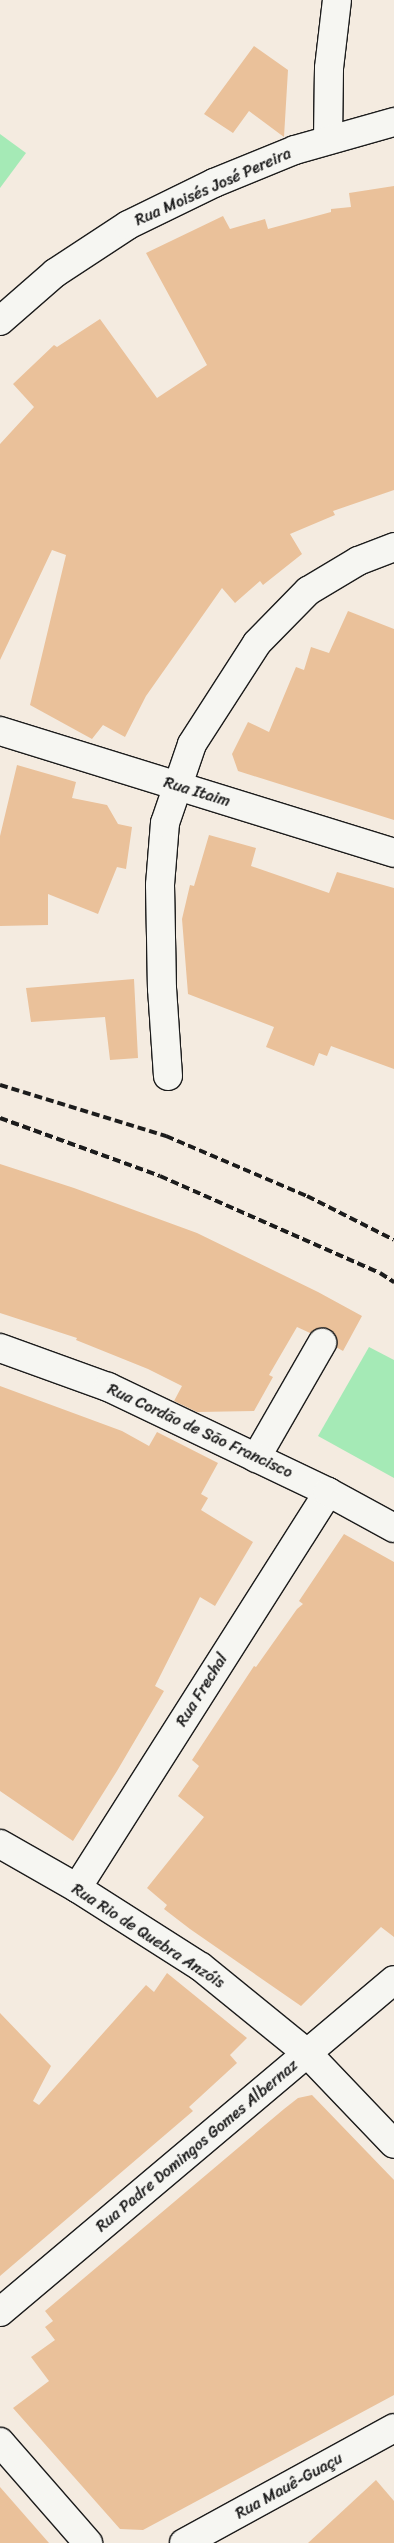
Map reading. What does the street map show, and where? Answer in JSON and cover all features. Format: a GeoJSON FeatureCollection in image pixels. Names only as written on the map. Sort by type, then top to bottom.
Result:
{"type":"FeatureCollection","features":[{"type":"Feature","properties":{"kind":"street"},"geometry":{"type":"LineString","coordinates":[[328,140],[329,68],[337,0]]}},
{"type":"Feature","properties":{"kind":"street","name":"Rua Moisés José Pereira"},"geometry":{"type":"LineString","coordinates":[[0,321],[55,273],[128,224],[214,183],[295,150],[394,122]]}},
{"type":"Feature","properties":{"kind":"street"},"geometry":{"type":"LineString","coordinates":[[168,1076],[162,989],[160,885],[165,823],[192,744],[257,643],[308,591],[358,561],[394,548]]}},
{"type":"Feature","properties":{"kind":"street","name":"Rua Itaim"},"geometry":{"type":"LineString","coordinates":[[0,731],[394,853]]}},
{"type":"Feature","properties":{"kind":"street"},"geometry":{"type":"LineString","coordinates":[[256,1458],[322,1343]]}},
{"type":"Feature","properties":{"kind":"street","name":"Rua Cordão de São Francisco"},"geometry":{"type":"LineString","coordinates":[[0,1348],[108,1387],[328,1492],[394,1528]]}},
{"type":"Feature","properties":{"kind":"street","name":"Rua Frechal"},"geometry":{"type":"LineString","coordinates":[[77,1888],[328,1492]]}},
{"type":"Feature","properties":{"kind":"street","name":"Rua Rio de Quebra Anzóis"},"geometry":{"type":"LineString","coordinates":[[0,1844],[77,1888],[201,1967],[308,2054],[394,2144]]}},
{"type":"Feature","properties":{"kind":"street","name":"Rua Padre Domingos Gomes Albernaz"},"geometry":{"type":"LineString","coordinates":[[0,2312],[394,1980]]}},
{"type":"Feature","properties":{"kind":"street","name":"Rua Mauê-Guaçu"},"geometry":{"type":"LineString","coordinates":[[184,2543],[394,2428]]}},
{"type":"Feature","properties":{"kind":"street"},"geometry":{"type":"LineString","coordinates":[[0,2442],[88,2543]]}},
{"type":"Feature","properties":{"kind":"green space"},"geometry":{"type":"Polygon","coordinates":[[[0,134],[26,153],[0,188],[0,134]]]}},
{"type":"Feature","properties":{"kind":"green space"},"geometry":{"type":"Polygon","coordinates":[[[369,1347],[394,1360],[394,1478],[318,1436],[369,1347]]]}},
{"type":"Feature","properties":{"kind":"building"},"geometry":{"type":"Polygon","coordinates":[[[254,46],[288,70],[284,137],[249,111],[233,133],[204,114],[254,46]]]}},
{"type":"Feature","properties":{"kind":"building"},"geometry":{"type":"Polygon","coordinates":[[[394,186],[394,490],[333,511],[335,515],[290,534],[302,554],[263,585],[260,581],[235,603],[222,588],[146,696],[125,737],[103,725],[92,739],[30,705],[66,555],[52,550],[0,660],[0,444],[34,407],[13,384],[54,345],[57,347],[100,319],[157,398],[207,365],[146,253],[223,216],[230,229],[265,219],[268,229],[331,212],[331,209],[351,207],[349,193],[394,186]]]}},
{"type":"Feature","properties":{"kind":"building"},"geometry":{"type":"Polygon","coordinates":[[[348,611],[394,629],[394,820],[238,771],[232,754],[248,722],[269,732],[296,667],[304,670],[311,647],[329,653],[348,611]]]}},
{"type":"Feature","properties":{"kind":"building"},"geometry":{"type":"Polygon","coordinates":[[[17,765],[76,782],[72,798],[107,805],[118,824],[132,827],[126,869],[117,867],[98,914],[48,894],[48,925],[0,926],[0,836],[17,765]]]}},
{"type":"Feature","properties":{"kind":"building"},"geometry":{"type":"Polygon","coordinates":[[[209,835],[256,848],[251,866],[329,893],[337,872],[394,888],[394,1069],[331,1046],[327,1056],[319,1053],[314,1066],[266,1047],[274,1027],[188,994],[182,919],[190,885],[194,886],[209,835]]]}},
{"type":"Feature","properties":{"kind":"building"},"geometry":{"type":"Polygon","coordinates":[[[134,979],[138,1058],[110,1060],[105,1017],[31,1022],[26,988],[134,979]]]}},
{"type":"Feature","properties":{"kind":"building"},"geometry":{"type":"Polygon","coordinates":[[[0,1164],[74,1188],[197,1233],[318,1292],[362,1316],[343,1351],[336,1347],[336,1336],[329,1329],[321,1327],[310,1333],[297,1327],[269,1375],[273,1377],[254,1411],[197,1412],[174,1401],[182,1386],[148,1369],[76,1340],[77,1338],[0,1313],[0,1164]]]}},
{"type":"Feature","properties":{"kind":"building"},"geometry":{"type":"Polygon","coordinates":[[[0,1386],[122,1431],[149,1446],[157,1432],[218,1463],[201,1494],[208,1498],[201,1510],[253,1542],[215,1606],[200,1597],[155,1686],[164,1691],[73,1841],[0,1791],[0,1386]]]}},
{"type":"Feature","properties":{"kind":"building"},"geometry":{"type":"Polygon","coordinates":[[[344,1534],[394,1562],[394,1937],[381,1927],[301,2006],[190,1929],[164,1909],[167,1905],[147,1888],[204,1817],[178,1796],[199,1766],[192,1760],[254,1666],[256,1667],[297,1609],[303,1604],[299,1601],[344,1534]]]}},
{"type":"Feature","properties":{"kind":"building"},"geometry":{"type":"Polygon","coordinates":[[[167,1973],[247,2038],[230,2055],[237,2063],[189,2107],[193,2111],[0,2276],[0,2013],[51,2066],[33,2101],[39,2105],[146,1985],[154,1992],[167,1973]]]}},
{"type":"Feature","properties":{"kind":"building"},"geometry":{"type":"Polygon","coordinates":[[[312,2095],[394,2180],[394,2395],[143,2530],[120,2529],[13,2408],[49,2381],[31,2357],[55,2340],[45,2327],[53,2321],[45,2311],[284,2109],[298,2098],[312,2095]]]}},
{"type":"Feature","properties":{"kind":"building"},"geometry":{"type":"Polygon","coordinates":[[[376,2480],[394,2501],[394,2543],[308,2543],[376,2480]]]}},
{"type":"Feature","properties":{"kind":"building"},"geometry":{"type":"Polygon","coordinates":[[[0,2487],[49,2543],[0,2543],[0,2487]]]}},
{"type":"Feature","properties":{"kind":"railway"},"geometry":{"type":"LineString","coordinates":[[0,1085],[166,1136],[307,1196],[394,1240]]}},
{"type":"Feature","properties":{"kind":"railway"},"geometry":{"type":"LineString","coordinates":[[0,1118],[160,1176],[380,1273],[394,1282]]}}]}
